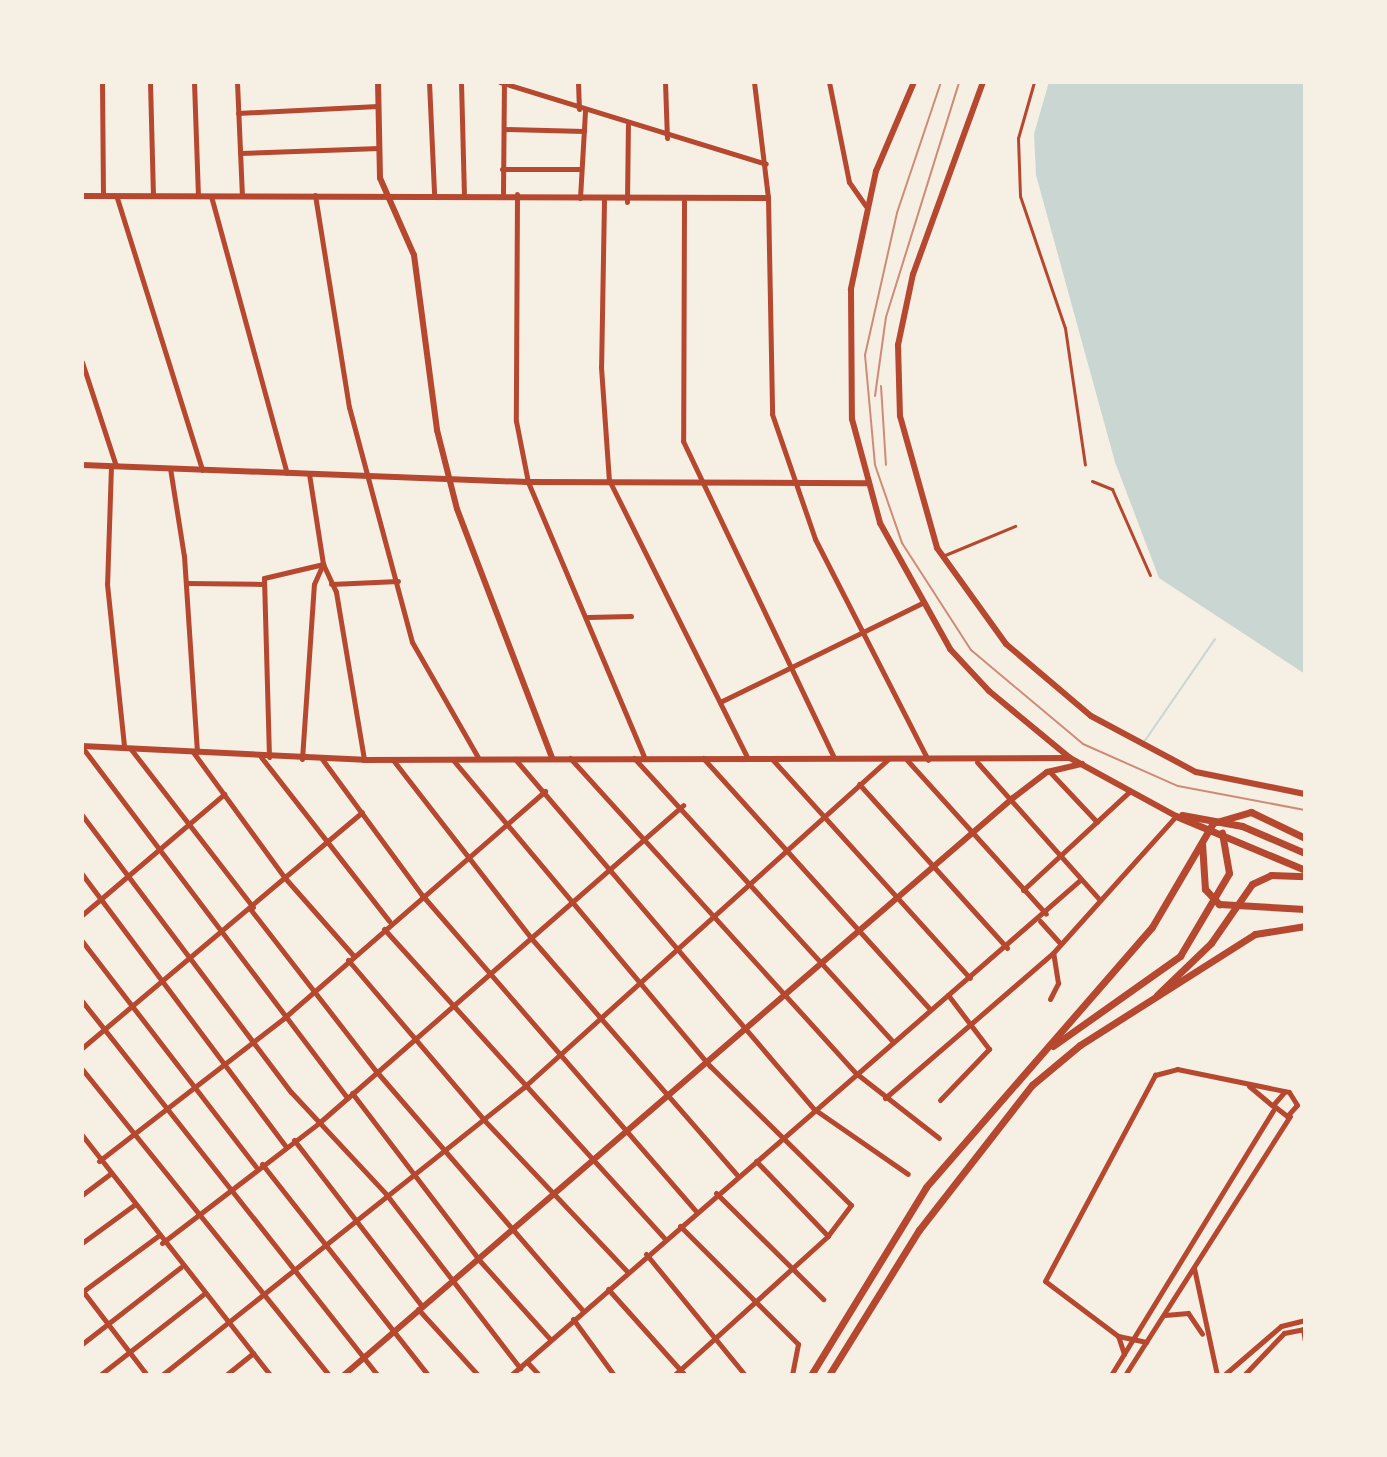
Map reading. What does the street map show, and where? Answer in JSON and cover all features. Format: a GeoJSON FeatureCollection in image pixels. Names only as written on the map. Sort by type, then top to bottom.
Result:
{"type":"FeatureCollection","features":[{"type":"Feature","properties":{"kind":"main road"},"geometry":{"type":"LineString","coordinates":[[811,1375],[926,1187],[1152,927],[1203,836],[1225,816],[1251,812],[1305,838]]}},
{"type":"Feature","properties":{"kind":"main road"},"geometry":{"type":"LineString","coordinates":[[1176,816],[1204,815],[1305,853]]}},
{"type":"Feature","properties":{"kind":"main road"},"geometry":{"type":"LineString","coordinates":[[1176,816],[1222,833],[1305,873]]}},
{"type":"Feature","properties":{"kind":"main road"},"geometry":{"type":"LineString","coordinates":[[1041,1054],[1180,956],[1229,873],[1222,833]]}},
{"type":"Feature","properties":{"kind":"main road"},"geometry":{"type":"LineString","coordinates":[[1203,836],[1200,869],[1219,904],[1302,909]]}},
{"type":"Feature","properties":{"kind":"main road"},"geometry":{"type":"LineString","coordinates":[[1141,1010],[1211,943],[1252,884],[1271,875],[1305,873]]}},
{"type":"Feature","properties":{"kind":"main road"},"geometry":{"type":"LineString","coordinates":[[829,1375],[982,1141],[1080,1045],[1141,1010],[1255,934],[1305,926]]}},
{"type":"Feature","properties":{"kind":"street"},"geometry":{"type":"LineString","coordinates":[[102,82],[103,195]]}},
{"type":"Feature","properties":{"kind":"street"},"geometry":{"type":"LineString","coordinates":[[150,82],[153,196]]}},
{"type":"Feature","properties":{"kind":"street"},"geometry":{"type":"LineString","coordinates":[[194,82],[198,195]]}},
{"type":"Feature","properties":{"kind":"street"},"geometry":{"type":"LineString","coordinates":[[237,82],[242,195]]}},
{"type":"Feature","properties":{"kind":"street"},"geometry":{"type":"LineString","coordinates":[[378,82],[380,178],[414,255],[449,479],[552,758]]}},
{"type":"Feature","properties":{"kind":"street"},"geometry":{"type":"LineString","coordinates":[[429,82],[434,193]]}},
{"type":"Feature","properties":{"kind":"street"},"geometry":{"type":"LineString","coordinates":[[461,82],[464,193]]}},
{"type":"Feature","properties":{"kind":"street"},"geometry":{"type":"LineString","coordinates":[[578,82],[584,131],[580,198]]}},
{"type":"Feature","properties":{"kind":"street"},"geometry":{"type":"LineString","coordinates":[[665,82],[667,138]]}},
{"type":"Feature","properties":{"kind":"street"},"geometry":{"type":"LineString","coordinates":[[754,82],[768,198],[768,379],[794,482],[861,632],[929,760]]}},
{"type":"Feature","properties":{"kind":"street"},"geometry":{"type":"LineString","coordinates":[[829,82],[849,182],[866,206]]}},
{"type":"Feature","properties":{"kind":"street"},"geometry":{"type":"LineString","coordinates":[[885,1098],[1053,953],[1176,816],[1070,758],[956,656],[922,603],[867,483],[846,351],[866,206],[914,82]]}},
{"type":"Feature","properties":{"kind":"street"},"geometry":{"type":"LineString","coordinates":[[983,82],[913,274],[898,345],[900,416],[942,557],[985,621],[1025,663],[1132,742],[1196,772],[1305,794]]}},
{"type":"Feature","properties":{"kind":"street"},"geometry":{"type":"LineString","coordinates":[[1034,82],[1018,138],[1020,196],[1065,328],[1085,465]]}},
{"type":"Feature","properties":{"kind":"street"},"geometry":{"type":"LineString","coordinates":[[503,193],[502,83],[667,138],[766,164]]}},
{"type":"Feature","properties":{"kind":"street"},"geometry":{"type":"LineString","coordinates":[[238,113],[378,106]]}},
{"type":"Feature","properties":{"kind":"street"},"geometry":{"type":"LineString","coordinates":[[627,202],[628,125]]}},
{"type":"Feature","properties":{"kind":"street"},"geometry":{"type":"LineString","coordinates":[[504,129],[584,131]]}},
{"type":"Feature","properties":{"kind":"street"},"geometry":{"type":"LineString","coordinates":[[240,153],[379,148]]}},
{"type":"Feature","properties":{"kind":"street"},"geometry":{"type":"LineString","coordinates":[[502,169],[581,169]]}},
{"type":"Feature","properties":{"kind":"street"},"geometry":{"type":"LineString","coordinates":[[82,196],[503,193],[627,202],[768,198]]}},
{"type":"Feature","properties":{"kind":"street"},"geometry":{"type":"LineString","coordinates":[[517,194],[516,421],[528,482],[588,617],[644,757]]}},
{"type":"Feature","properties":{"kind":"street"},"geometry":{"type":"LineString","coordinates":[[315,195],[346,392],[412,642],[479,759]]}},
{"type":"Feature","properties":{"kind":"street"},"geometry":{"type":"LineString","coordinates":[[211,196],[287,473]]}},
{"type":"Feature","properties":{"kind":"street"},"geometry":{"type":"LineString","coordinates":[[117,198],[202,470]]}},
{"type":"Feature","properties":{"kind":"street"},"geometry":{"type":"LineString","coordinates":[[604,200],[601,367],[609,480],[747,757]]}},
{"type":"Feature","properties":{"kind":"street"},"geometry":{"type":"LineString","coordinates":[[684,201],[683,429],[696,481],[834,758]]}},
{"type":"Feature","properties":{"kind":"street"},"geometry":{"type":"LineString","coordinates":[[82,362],[113,466],[107,584],[127,747],[376,1071],[449,1149],[583,1311]]}},
{"type":"Feature","properties":{"kind":"street"},"geometry":{"type":"LineString","coordinates":[[82,465],[528,482],[867,483]]}},
{"type":"Feature","properties":{"kind":"street"},"geometry":{"type":"LineString","coordinates":[[170,468],[186,583],[195,752],[285,878],[415,1039],[484,1120],[627,1271]]}},
{"type":"Feature","properties":{"kind":"street"},"geometry":{"type":"LineString","coordinates":[[309,474],[323,564],[330,584],[364,760]]}},
{"type":"Feature","properties":{"kind":"street"},"geometry":{"type":"LineString","coordinates":[[1092,481],[1112,489],[1150,575]]}},
{"type":"Feature","properties":{"kind":"street"},"geometry":{"type":"LineString","coordinates":[[942,557],[1015,526]]}},
{"type":"Feature","properties":{"kind":"street"},"geometry":{"type":"LineString","coordinates":[[186,583],[263,584],[277,571],[323,564]]}},
{"type":"Feature","properties":{"kind":"street"},"geometry":{"type":"LineString","coordinates":[[302,759],[314,584],[323,564]]}},
{"type":"Feature","properties":{"kind":"street"},"geometry":{"type":"LineString","coordinates":[[330,584],[398,581]]}},
{"type":"Feature","properties":{"kind":"street"},"geometry":{"type":"LineString","coordinates":[[263,584],[265,757],[322,842],[389,921]]}},
{"type":"Feature","properties":{"kind":"street"},"geometry":{"type":"LineString","coordinates":[[720,702],[922,603]]}},
{"type":"Feature","properties":{"kind":"street"},"geometry":{"type":"LineString","coordinates":[[588,617],[631,616]]}},
{"type":"Feature","properties":{"kind":"street"},"geometry":{"type":"LineString","coordinates":[[1051,760],[1055,746]]}},
{"type":"Feature","properties":{"kind":"street"},"geometry":{"type":"LineString","coordinates":[[82,747],[364,760],[770,756],[977,762],[1070,758]]}},
{"type":"Feature","properties":{"kind":"street"},"geometry":{"type":"LineString","coordinates":[[82,747],[284,1018],[418,1174],[480,1261],[550,1339]]}},
{"type":"Feature","properties":{"kind":"street"},"geometry":{"type":"LineString","coordinates":[[770,756],[970,978]]}},
{"type":"Feature","properties":{"kind":"street"},"geometry":{"type":"LineString","coordinates":[[634,757],[683,805],[892,1041]]}},
{"type":"Feature","properties":{"kind":"street"},"geometry":{"type":"LineString","coordinates":[[702,757],[929,1008]]}},
{"type":"Feature","properties":{"kind":"street"},"geometry":{"type":"LineString","coordinates":[[515,758],[545,791],[606,871],[814,1109],[908,1174]]}},
{"type":"Feature","properties":{"kind":"street"},"geometry":{"type":"LineString","coordinates":[[570,758],[857,1074],[939,1138]]}},
{"type":"Feature","properties":{"kind":"street"},"geometry":{"type":"LineString","coordinates":[[322,759],[422,895],[563,1051],[695,1210]]}},
{"type":"Feature","properties":{"kind":"street"},"geometry":{"type":"LineString","coordinates":[[452,759],[710,1066],[780,1142],[851,1205],[828,1236],[682,1373],[674,1375]]}},
{"type":"Feature","properties":{"kind":"street"},"geometry":{"type":"LineString","coordinates":[[162,1375],[297,1271],[386,1194],[418,1174],[524,1087],[601,1015],[790,852],[888,759]]}},
{"type":"Feature","properties":{"kind":"street"},"geometry":{"type":"LineString","coordinates":[[393,760],[531,938],[736,1174]]}},
{"type":"Feature","properties":{"kind":"street"},"geometry":{"type":"LineString","coordinates":[[907,760],[975,831],[1046,914]]}},
{"type":"Feature","properties":{"kind":"street"},"geometry":{"type":"LineString","coordinates":[[977,762],[1013,798],[1100,900]]}},
{"type":"Feature","properties":{"kind":"street"},"geometry":{"type":"LineString","coordinates":[[344,1375],[420,1307],[518,1231],[555,1196],[710,1066],[1013,798],[1049,771],[1082,764]]}},
{"type":"Feature","properties":{"kind":"street"},"geometry":{"type":"LineString","coordinates":[[1049,771],[1097,822]]}},
{"type":"Feature","properties":{"kind":"street"},"geometry":{"type":"LineString","coordinates":[[859,784],[1007,948]]}},
{"type":"Feature","properties":{"kind":"street"},"geometry":{"type":"LineString","coordinates":[[1023,890],[1131,790]]}},
{"type":"Feature","properties":{"kind":"street"},"geometry":{"type":"LineString","coordinates":[[99,1161],[134,1137],[284,1018],[384,929],[389,921],[509,825],[545,791]]}},
{"type":"Feature","properties":{"kind":"street"},"geometry":{"type":"LineString","coordinates":[[82,915],[224,794]]}},
{"type":"Feature","properties":{"kind":"street"},"geometry":{"type":"LineString","coordinates":[[162,1243],[285,1145],[320,1122],[683,805]]}},
{"type":"Feature","properties":{"kind":"street"},"geometry":{"type":"LineString","coordinates":[[82,1048],[252,909],[322,842],[362,812]]}},
{"type":"Feature","properties":{"kind":"street"},"geometry":{"type":"LineString","coordinates":[[82,815],[320,1122],[386,1194],[451,1283],[520,1368]]}},
{"type":"Feature","properties":{"kind":"street"},"geometry":{"type":"LineString","coordinates":[[82,874],[285,1145]]}},
{"type":"Feature","properties":{"kind":"street"},"geometry":{"type":"LineString","coordinates":[[511,1375],[736,1174],[780,1142],[929,1008],[1040,921],[1080,880]]}},
{"type":"Feature","properties":{"kind":"street"},"geometry":{"type":"LineString","coordinates":[[1040,921],[1061,944]]}},
{"type":"Feature","properties":{"kind":"street"},"geometry":{"type":"LineString","coordinates":[[384,929],[664,1238]]}},
{"type":"Feature","properties":{"kind":"street"},"geometry":{"type":"LineString","coordinates":[[82,941],[259,1166],[327,1244],[428,1375]]}},
{"type":"Feature","properties":{"kind":"street"},"geometry":{"type":"LineString","coordinates":[[1050,999],[1058,983],[1053,953]]}},
{"type":"Feature","properties":{"kind":"street"},"geometry":{"type":"LineString","coordinates":[[940,1100],[989,1049],[947,995]]}},
{"type":"Feature","properties":{"kind":"street"},"geometry":{"type":"LineString","coordinates":[[82,1001],[164,1111],[231,1187],[377,1375]]}},
{"type":"Feature","properties":{"kind":"street"},"geometry":{"type":"LineString","coordinates":[[82,1069],[196,1217],[329,1375]]}},
{"type":"Feature","properties":{"kind":"street"},"geometry":{"type":"LineString","coordinates":[[1146,1342],[1135,1335],[1118,1336],[1049,1290],[1053,1261],[1155,1075],[1177,1069],[1305,1095]]}},
{"type":"Feature","properties":{"kind":"street"},"geometry":{"type":"LineString","coordinates":[[1245,1083],[1274,1107],[1290,1115]]}},
{"type":"Feature","properties":{"kind":"street"},"geometry":{"type":"LineString","coordinates":[[1111,1375],[1285,1091]]}},
{"type":"Feature","properties":{"kind":"street"},"geometry":{"type":"LineString","coordinates":[[1292,1094],[1296,1109]]}},
{"type":"Feature","properties":{"kind":"street"},"geometry":{"type":"LineString","coordinates":[[1125,1375],[1290,1115],[1305,1105]]}},
{"type":"Feature","properties":{"kind":"street"},"geometry":{"type":"LineString","coordinates":[[82,1135],[85,1144],[162,1243],[270,1375]]}},
{"type":"Feature","properties":{"kind":"street"},"geometry":{"type":"LineString","coordinates":[[294,1140],[358,1218],[420,1307],[478,1375]]}},
{"type":"Feature","properties":{"kind":"street"},"geometry":{"type":"LineString","coordinates":[[756,1161],[828,1236]]}},
{"type":"Feature","properties":{"kind":"street"},"geometry":{"type":"LineString","coordinates":[[82,1195],[110,1174]]}},
{"type":"Feature","properties":{"kind":"street"},"geometry":{"type":"LineString","coordinates":[[716,1193],[823,1299]]}},
{"type":"Feature","properties":{"kind":"street"},"geometry":{"type":"LineString","coordinates":[[82,1243],[134,1205]]}},
{"type":"Feature","properties":{"kind":"street"},"geometry":{"type":"LineString","coordinates":[[679,1225],[753,1305],[798,1344],[792,1375]]}},
{"type":"Feature","properties":{"kind":"street"},"geometry":{"type":"LineString","coordinates":[[147,1375],[127,1354],[82,1291],[158,1236]]}},
{"type":"Feature","properties":{"kind":"street"},"geometry":{"type":"LineString","coordinates":[[646,1254],[745,1375]]}},
{"type":"Feature","properties":{"kind":"street"},"geometry":{"type":"LineString","coordinates":[[1195,1264],[1206,1342],[1217,1375]]}},
{"type":"Feature","properties":{"kind":"street"},"geometry":{"type":"LineString","coordinates":[[82,1344],[181,1267]]}},
{"type":"Feature","properties":{"kind":"street"},"geometry":{"type":"LineString","coordinates":[[608,1289],[682,1373]]}},
{"type":"Feature","properties":{"kind":"street"},"geometry":{"type":"LineString","coordinates":[[100,1375],[205,1293]]}},
{"type":"Feature","properties":{"kind":"street"},"geometry":{"type":"LineString","coordinates":[[1159,1322],[1173,1310],[1188,1313],[1206,1342]]}},
{"type":"Feature","properties":{"kind":"street"},"geometry":{"type":"LineString","coordinates":[[573,1319],[614,1375]]}},
{"type":"Feature","properties":{"kind":"street"},"geometry":{"type":"LineString","coordinates":[[1224,1375],[1281,1326],[1305,1320]]}},
{"type":"Feature","properties":{"kind":"street"},"geometry":{"type":"LineString","coordinates":[[1244,1375],[1284,1333],[1304,1329],[1305,1341]]}},
{"type":"Feature","properties":{"kind":"street"},"geometry":{"type":"LineString","coordinates":[[1118,1336],[1124,1354]]}},
{"type":"Feature","properties":{"kind":"street"},"geometry":{"type":"LineString","coordinates":[[226,1375],[253,1353]]}},
{"type":"Feature","properties":{"kind":"street"},"geometry":{"type":"LineString","coordinates":[[527,1362],[539,1375]]}},
{"type":"Feature","properties":{"kind":"shaded area"},"geometry":{"type":"Polygon","coordinates":[[[1049,82],[1305,82],[1305,674],[1159,578],[1115,462],[1036,175],[1034,134],[1049,82]]]}},
{"type":"Feature","properties":{"kind":"waterway"},"geometry":{"type":"LineString","coordinates":[[1144,742],[1215,639]]}},
{"type":"Feature","properties":{"kind":"railway"},"geometry":{"type":"LineString","coordinates":[[941,82],[897,213],[865,355],[875,465],[902,543],[971,650],[1083,744],[1178,786],[1305,810]]}},
{"type":"Feature","properties":{"kind":"railway"},"geometry":{"type":"LineString","coordinates":[[875,396],[886,317],[959,82]]}},
{"type":"Feature","properties":{"kind":"railway"},"geometry":{"type":"LineString","coordinates":[[881,386],[886,465]]}}]}
